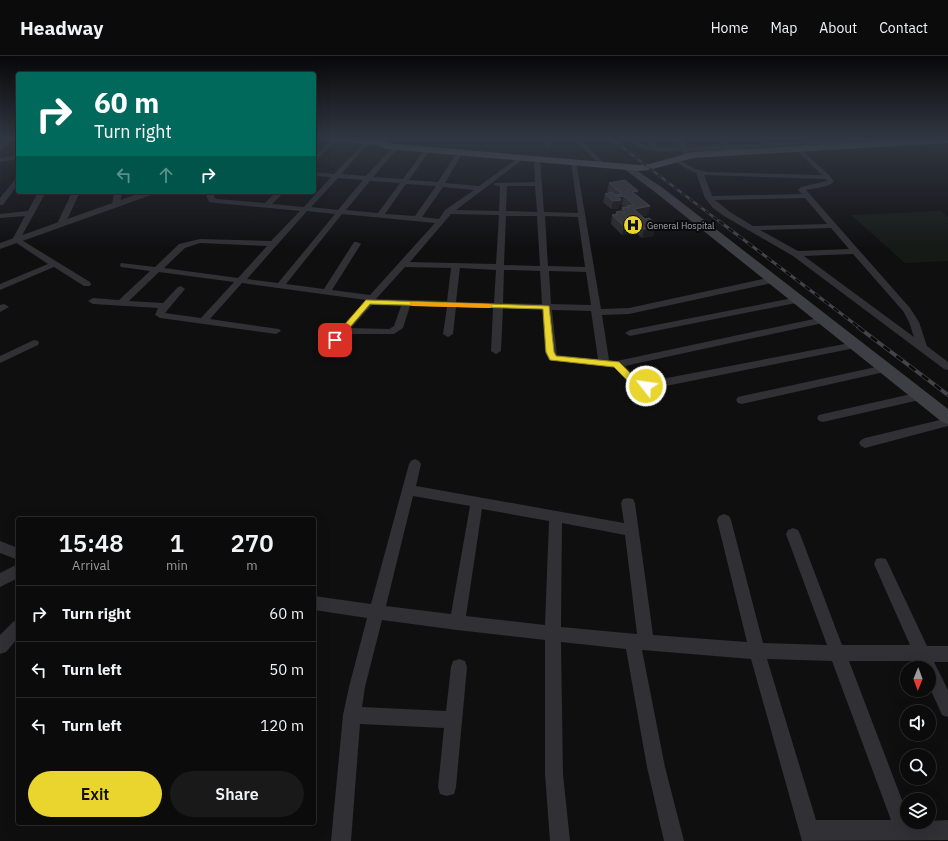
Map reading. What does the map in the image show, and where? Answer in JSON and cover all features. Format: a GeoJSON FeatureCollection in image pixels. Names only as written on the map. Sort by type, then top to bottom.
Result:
{"type":"FeatureCollection","features":[{"type":"Feature","properties":{"kind":"main road"},"geometry":{"type":"LineString","coordinates":[[637,175],[948,418]]}},
{"type":"Feature","properties":{"kind":"street"},"geometry":{"type":"LineString","coordinates":[[321,175],[404,182],[482,186],[504,184],[539,184]]}},
{"type":"Feature","properties":{"kind":"street"},"geometry":{"type":"LineString","coordinates":[[280,286],[371,175]]}},
{"type":"Feature","properties":{"kind":"street"},"geometry":{"type":"LineString","coordinates":[[380,216],[409,175]]}},
{"type":"Feature","properties":{"kind":"street"},"geometry":{"type":"LineString","coordinates":[[418,219],[447,175]]}},
{"type":"Feature","properties":{"kind":"street"},"geometry":{"type":"LineString","coordinates":[[328,348],[448,212],[460,201],[498,175]]}},
{"type":"Feature","properties":{"kind":"street"},"geometry":{"type":"LineString","coordinates":[[538,175],[550,352],[553,358],[617,364],[823,320]]}},
{"type":"Feature","properties":{"kind":"street"},"geometry":{"type":"LineString","coordinates":[[576,175],[604,363]]}},
{"type":"Feature","properties":{"kind":"street"},"geometry":{"type":"LineString","coordinates":[[700,175],[709,198],[727,214],[796,254],[948,367]]}},
{"type":"Feature","properties":{"kind":"street"},"geometry":{"type":"LineString","coordinates":[[733,175],[828,177]]}},
{"type":"Feature","properties":{"kind":"street"},"geometry":{"type":"LineString","coordinates":[[825,175],[831,182],[829,184],[803,188],[802,190],[907,310],[914,322],[922,347]]}},
{"type":"Feature","properties":{"kind":"street"},"geometry":{"type":"LineString","coordinates":[[203,321],[336,176]]}},
{"type":"Feature","properties":{"kind":"street"},"geometry":{"type":"LineString","coordinates":[[496,351],[504,184]]}},
{"type":"Feature","properties":{"kind":"street"},"geometry":{"type":"LineString","coordinates":[[0,187],[16,186]]}},
{"type":"Feature","properties":{"kind":"street"},"geometry":{"type":"LineString","coordinates":[[0,203],[16,186]]}},
{"type":"Feature","properties":{"kind":"street"},"geometry":{"type":"LineString","coordinates":[[16,240],[41,194]]}},
{"type":"Feature","properties":{"kind":"street"},"geometry":{"type":"LineString","coordinates":[[61,224],[75,194]]}},
{"type":"Feature","properties":{"kind":"street"},"geometry":{"type":"LineString","coordinates":[[116,205],[118,194]]}},
{"type":"Feature","properties":{"kind":"street"},"geometry":{"type":"LineString","coordinates":[[0,246],[146,194]]}},
{"type":"Feature","properties":{"kind":"street"},"geometry":{"type":"LineString","coordinates":[[210,194],[212,200],[217,201],[441,221]]}},
{"type":"Feature","properties":{"kind":"street"},"geometry":{"type":"LineString","coordinates":[[266,206],[278,194]]}},
{"type":"Feature","properties":{"kind":"street"},"geometry":{"type":"LineString","coordinates":[[709,198],[806,196]]}},
{"type":"Feature","properties":{"kind":"street"},"geometry":{"type":"LineString","coordinates":[[448,212],[582,215]]}},
{"type":"Feature","properties":{"kind":"street"},"geometry":{"type":"LineString","coordinates":[[0,216],[30,213]]}},
{"type":"Feature","properties":{"kind":"street"},"geometry":{"type":"LineString","coordinates":[[751,228],[834,226]]}},
{"type":"Feature","properties":{"kind":"street"},"geometry":{"type":"LineString","coordinates":[[16,240],[86,284]]}},
{"type":"Feature","properties":{"kind":"street"},"geometry":{"type":"LineString","coordinates":[[121,303],[177,248],[190,243],[212,241],[273,244]]}},
{"type":"Feature","properties":{"kind":"street"},"geometry":{"type":"LineString","coordinates":[[326,292],[357,244]]}},
{"type":"Feature","properties":{"kind":"street"},"geometry":{"type":"LineString","coordinates":[[796,254],[856,251]]}},
{"type":"Feature","properties":{"kind":"street"},"geometry":{"type":"LineString","coordinates":[[0,287],[55,264]]}},
{"type":"Feature","properties":{"kind":"street"},"geometry":{"type":"LineString","coordinates":[[402,264],[591,270]]}},
{"type":"Feature","properties":{"kind":"street"},"geometry":{"type":"LineString","coordinates":[[124,265],[326,292],[370,300],[452,305],[547,307],[629,311],[772,280]]}},
{"type":"Feature","properties":{"kind":"street"},"geometry":{"type":"LineString","coordinates":[[448,334],[456,266]]}},
{"type":"Feature","properties":{"kind":"street"},"geometry":{"type":"LineString","coordinates":[[181,289],[165,306],[160,314],[276,331]]}},
{"type":"Feature","properties":{"kind":"street"},"geometry":{"type":"LineString","coordinates":[[630,333],[798,300]]}},
{"type":"Feature","properties":{"kind":"street"},"geometry":{"type":"LineString","coordinates":[[94,301],[165,306]]}},
{"type":"Feature","properties":{"kind":"street"},"geometry":{"type":"LineString","coordinates":[[343,331],[395,331],[398,328],[406,303]]}},
{"type":"Feature","properties":{"kind":"street"},"geometry":{"type":"LineString","coordinates":[[0,360],[34,343]]}},
{"type":"Feature","properties":{"kind":"street"},"geometry":{"type":"LineString","coordinates":[[617,364],[636,384],[640,386],[651,386],[855,345]]}},
{"type":"Feature","properties":{"kind":"street"},"geometry":{"type":"LineString","coordinates":[[742,400],[886,369]]}},
{"type":"Feature","properties":{"kind":"street"},"geometry":{"type":"LineString","coordinates":[[823,418],[920,396]]}},
{"type":"Feature","properties":{"kind":"street"},"geometry":{"type":"LineString","coordinates":[[865,442],[948,422]]}},
{"type":"Feature","properties":{"kind":"street"},"geometry":{"type":"LineString","coordinates":[[341,841],[352,715],[376,612],[415,464]]}},
{"type":"Feature","properties":{"kind":"street"},"geometry":{"type":"LineString","coordinates":[[408,490],[631,530]]}},
{"type":"Feature","properties":{"kind":"street"},"geometry":{"type":"LineString","coordinates":[[457,623],[477,502]]}},
{"type":"Feature","properties":{"kind":"street"},"geometry":{"type":"LineString","coordinates":[[628,503],[639,642],[656,767],[674,841]]}},
{"type":"Feature","properties":{"kind":"street"},"geometry":{"type":"LineString","coordinates":[[556,516],[552,633],[554,791],[560,841]]}},
{"type":"Feature","properties":{"kind":"street"},"geometry":{"type":"LineString","coordinates":[[724,520],[758,651],[810,836],[906,835],[948,830]]}},
{"type":"Feature","properties":{"kind":"street"},"geometry":{"type":"LineString","coordinates":[[793,534],[906,835]]}},
{"type":"Feature","properties":{"kind":"street"},"geometry":{"type":"LineString","coordinates":[[0,548],[16,553]]}},
{"type":"Feature","properties":{"kind":"street"},"geometry":{"type":"LineString","coordinates":[[881,564],[926,661]]}},
{"type":"Feature","properties":{"kind":"street"},"geometry":{"type":"LineString","coordinates":[[0,580],[16,572]]}},
{"type":"Feature","properties":{"kind":"street"},"geometry":{"type":"LineString","coordinates":[[316,604],[410,615],[457,623],[639,642],[758,651],[948,654]]}},
{"type":"Feature","properties":{"kind":"street"},"geometry":{"type":"LineString","coordinates":[[0,646],[16,629]]}},
{"type":"Feature","properties":{"kind":"street"},"geometry":{"type":"LineString","coordinates":[[447,787],[459,667]]}},
{"type":"Feature","properties":{"kind":"street"},"geometry":{"type":"LineString","coordinates":[[936,683],[948,709]]}},
{"type":"Feature","properties":{"kind":"street"},"geometry":{"type":"LineString","coordinates":[[352,715],[454,720]]}},
{"type":"Feature","properties":{"kind":"shaded area"},"geometry":{"type":"Polygon","coordinates":[[[941,211],[948,217],[948,261],[905,263],[851,215],[941,211]]]}},
{"type":"Feature","properties":{"kind":"building"},"geometry":{"type":"Polygon","coordinates":[[[625,180],[638,191],[632,192],[650,206],[634,209],[645,219],[649,218],[655,223],[652,224],[655,227],[644,229],[631,217],[628,218],[634,224],[624,226],[612,215],[618,214],[616,212],[621,211],[625,213],[622,207],[630,208],[627,206],[634,205],[624,196],[618,197],[621,200],[613,201],[605,194],[612,192],[615,195],[622,194],[609,183],[625,180]]]}},
{"type":"Feature","properties":{"kind":"railway"},"geometry":{"type":"LineString","coordinates":[[658,175],[720,222]]}},
{"type":"Feature","properties":{"kind":"railway"},"geometry":{"type":"LineString","coordinates":[[719,221],[860,328]]}},
{"type":"Feature","properties":{"kind":"railway"},"geometry":{"type":"LineString","coordinates":[[858,327],[948,395]]}},
{"type":"Feature","properties":{"kind":"slow traffic"},"geometry":{"type":"LineString","coordinates":[[413,304],[490,306]]}},
{"type":"Feature","properties":{"kind":"place","name":"General Hospital"},"geometry":{"type":"Point","coordinates":[633,225]}},
{"type":"Feature","properties":{"kind":"route"},"geometry":{"type":"LineString","coordinates":[[335,340],[369,302],[547,307],[550,352],[553,358],[617,364],[636,384],[646,386]]}}]}
